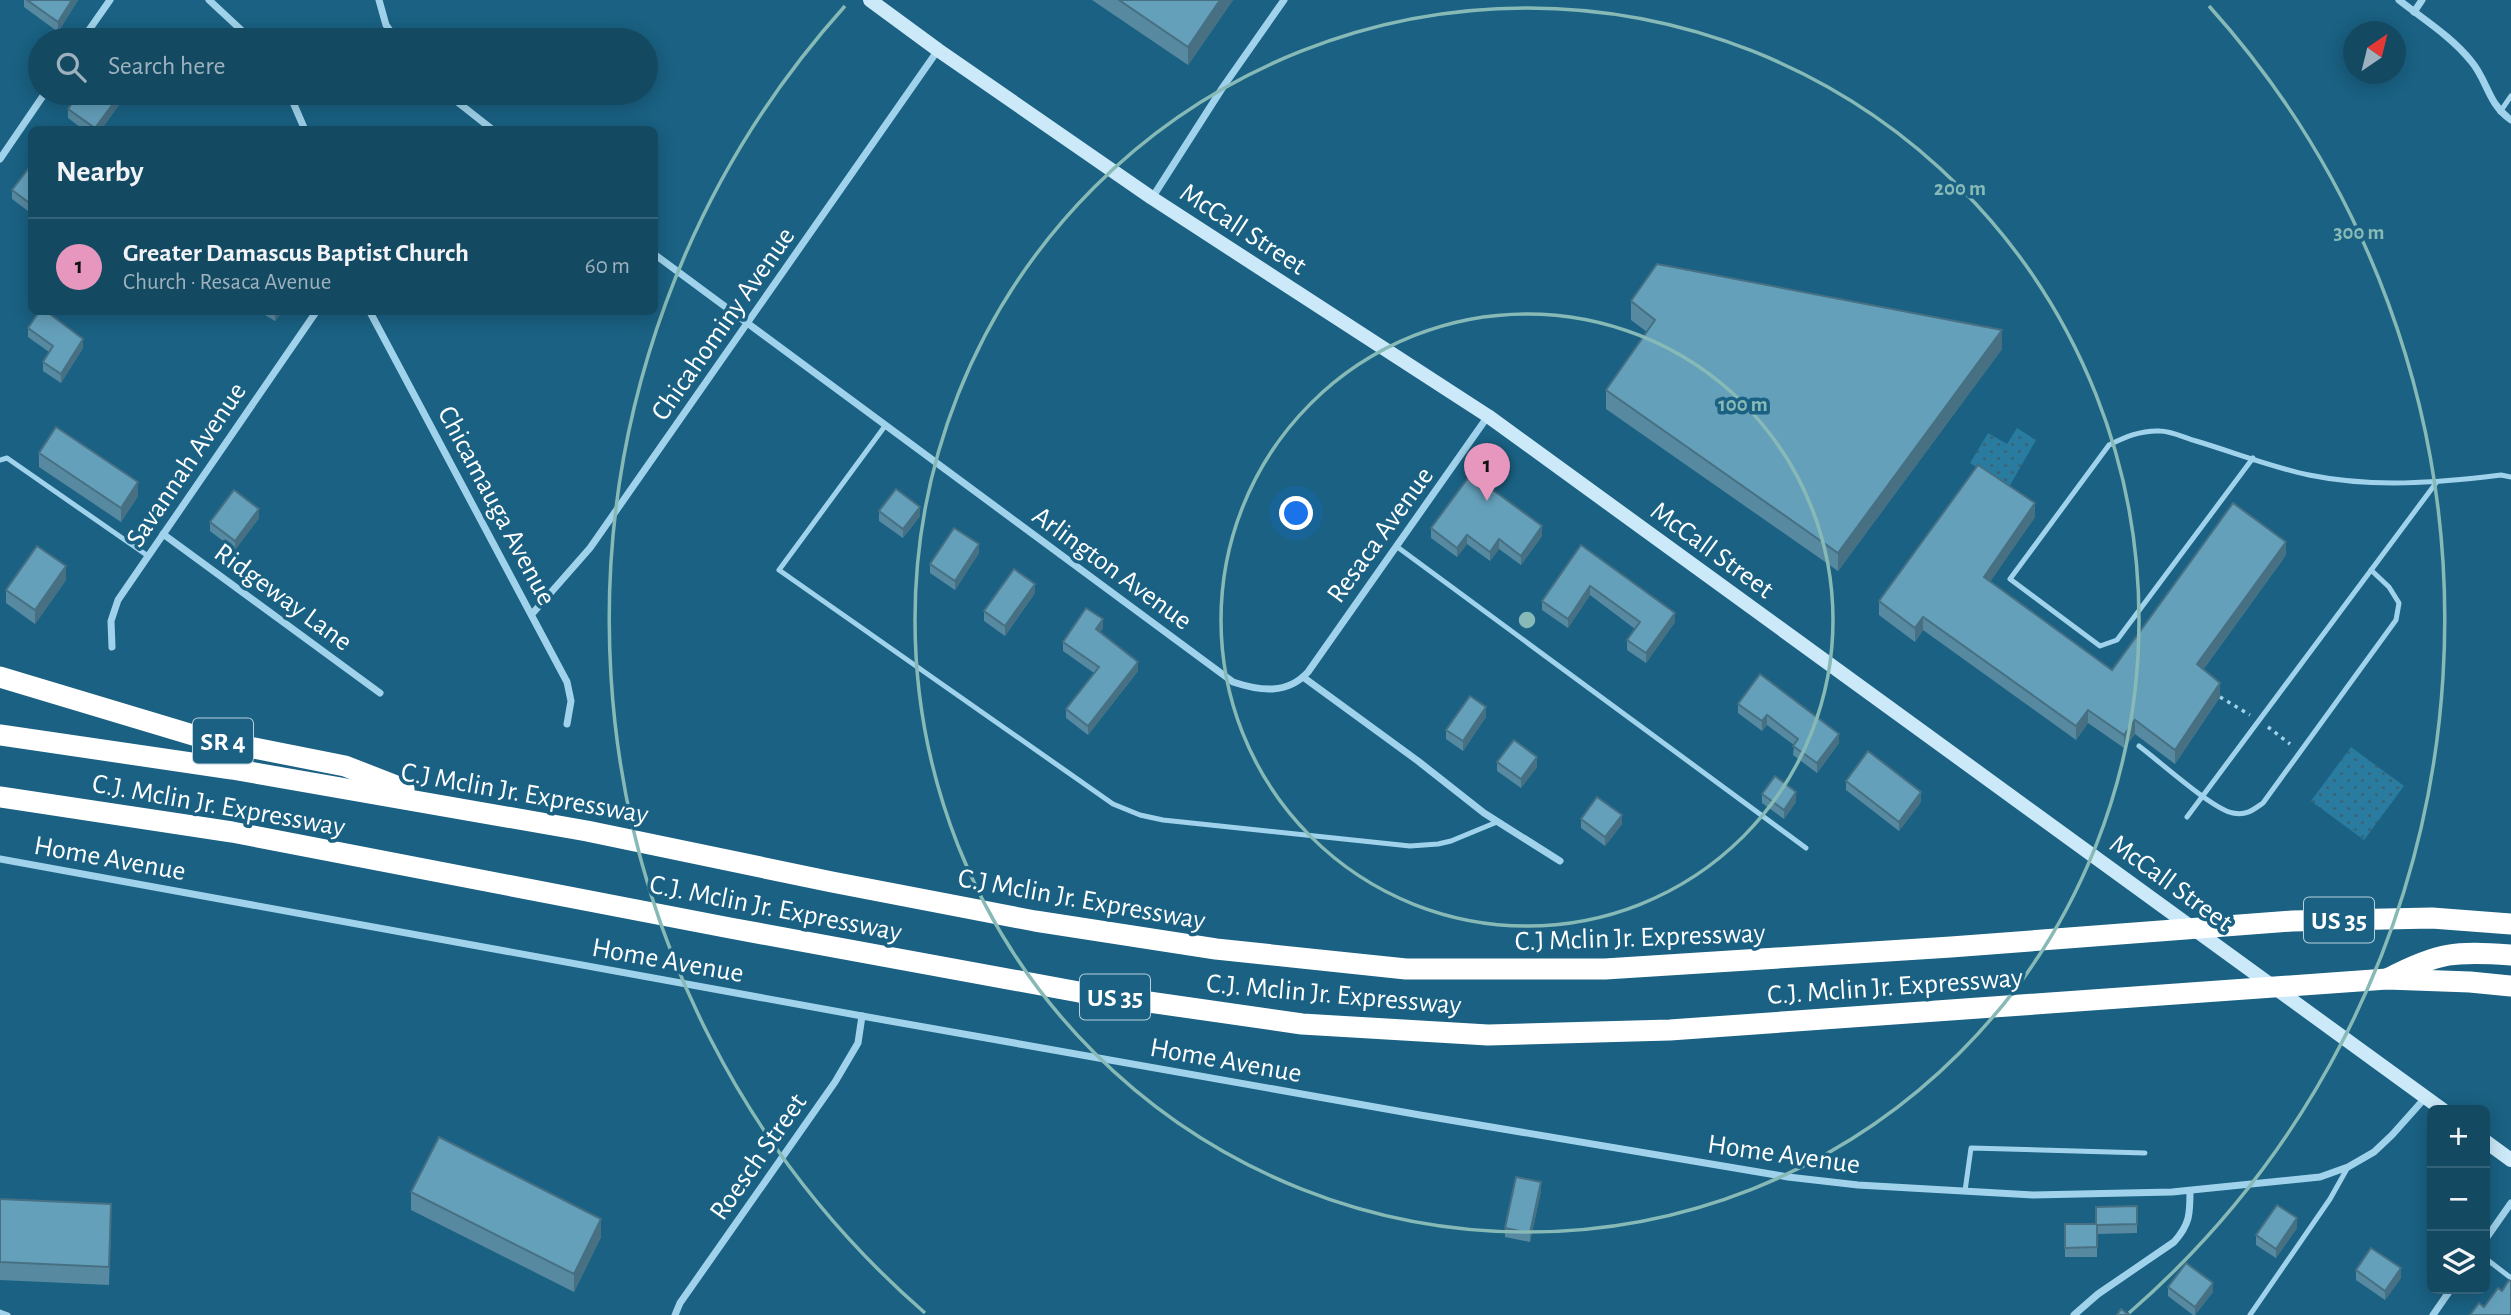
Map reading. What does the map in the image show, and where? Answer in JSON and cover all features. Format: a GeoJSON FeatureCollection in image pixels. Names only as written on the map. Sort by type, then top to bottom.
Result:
{"type":"FeatureCollection","features":[{"type":"Feature","properties":{"kind":"highway","name":"SR 4"},"geometry":{"type":"LineString","coordinates":[[0,677],[203,738],[345,766],[445,806]]}},
{"type":"Feature","properties":{"kind":"highway","name":"C.J Mclin Jr. Expressway"},"geometry":{"type":"LineString","coordinates":[[0,735],[232,769],[445,806],[665,846],[832,882],[1035,921],[1216,949],[1406,969],[1605,969],[2292,921],[2432,918],[2511,925]]}},
{"type":"Feature","properties":{"kind":"highway","name":"C.J. Mclin Jr. Expressway"},"geometry":{"type":"LineString","coordinates":[[0,797],[232,832],[1079,992],[1301,1024],[1488,1035],[1670,1030],[2387,979],[2511,986]]}},
{"type":"Feature","properties":{"kind":"highway"},"geometry":{"type":"LineString","coordinates":[[2387,979],[2421,961],[2443,954],[2461,952],[2511,955]]}},
{"type":"Feature","properties":{"kind":"street"},"geometry":{"type":"LineString","coordinates":[[90,28],[110,0]]}},
{"type":"Feature","properties":{"kind":"street"},"geometry":{"type":"LineString","coordinates":[[209,0],[239,28]]}},
{"type":"Feature","properties":{"kind":"street"},"geometry":{"type":"LineString","coordinates":[[379,0],[388,28]]}},
{"type":"Feature","properties":{"kind":"street","name":"McCall Street"},"geometry":{"type":"LineString","coordinates":[[870,0],[1152,198],[1488,416],[2435,1105]]}},
{"type":"Feature","properties":{"kind":"street"},"geometry":{"type":"LineString","coordinates":[[1152,198],[1223,87],[1284,0]]}},
{"type":"Feature","properties":{"kind":"street"},"geometry":{"type":"LineString","coordinates":[[2399,0],[2459,47],[2474,63],[2490,99],[2500,112],[2511,120]]}},
{"type":"Feature","properties":{"kind":"street"},"geometry":{"type":"LineString","coordinates":[[2414,12],[2422,0]]}},
{"type":"Feature","properties":{"kind":"street","name":"Chicahominy Avenue"},"geometry":{"type":"LineString","coordinates":[[532,614],[590,548],[938,50]]}},
{"type":"Feature","properties":{"kind":"street"},"geometry":{"type":"LineString","coordinates":[[0,159],[37,105]]}},
{"type":"Feature","properties":{"kind":"street"},"geometry":{"type":"LineString","coordinates":[[294,105],[303,126]]}},
{"type":"Feature","properties":{"kind":"street"},"geometry":{"type":"LineString","coordinates":[[462,105],[489,126]]}},
{"type":"Feature","properties":{"kind":"street","name":"Arlington Avenue"},"geometry":{"type":"LineString","coordinates":[[658,257],[1233,682],[1253,689],[1273,690],[1285,688],[1303,677]]}},
{"type":"Feature","properties":{"kind":"street","name":"Savannah Avenue"},"geometry":{"type":"LineString","coordinates":[[113,648],[111,621],[118,600],[314,315]]}},
{"type":"Feature","properties":{"kind":"street","name":"Chicamauga Avenue"},"geometry":{"type":"LineString","coordinates":[[372,315],[567,682],[570,701],[567,724]]}},
{"type":"Feature","properties":{"kind":"street","name":"Resaca Avenue"},"geometry":{"type":"LineString","coordinates":[[1303,677],[1488,416]]}},
{"type":"Feature","properties":{"kind":"street","name":"Ridgeway Lane"},"geometry":{"type":"LineString","coordinates":[[163,534],[380,693]]}},
{"type":"Feature","properties":{"kind":"street"},"geometry":{"type":"LineString","coordinates":[[1303,677],[1497,821],[1560,860]]}},
{"type":"Feature","properties":{"kind":"street","name":"Home Avenue"},"geometry":{"type":"LineString","coordinates":[[0,859],[862,1017],[1788,1177],[1858,1185],[2033,1195],[2190,1191],[2320,1177],[2348,1167],[2374,1152],[2425,1098]]}},
{"type":"Feature","properties":{"kind":"street","name":"Roesch Street"},"geometry":{"type":"LineString","coordinates":[[675,1315],[680,1303],[835,1082],[858,1043],[862,1017]]}},
{"type":"Feature","properties":{"kind":"street"},"geometry":{"type":"LineString","coordinates":[[2490,1145],[2511,1160]]}},
{"type":"Feature","properties":{"kind":"street"},"geometry":{"type":"LineString","coordinates":[[2074,1315],[2098,1294],[2174,1242],[2183,1232],[2190,1216],[2190,1191]]}},
{"type":"Feature","properties":{"kind":"street"},"geometry":{"type":"LineString","coordinates":[[2490,1233],[2511,1203]]}},
{"type":"Feature","properties":{"kind":"street"},"geometry":{"type":"LineString","coordinates":[[2433,1315],[2448,1294]]}},
{"type":"Feature","properties":{"kind":"lane"},"geometry":{"type":"LineString","coordinates":[[2500,112],[2511,96]]}},
{"type":"Feature","properties":{"kind":"lane"},"geometry":{"type":"LineString","coordinates":[[885,426],[779,570],[1113,804],[1140,815],[1163,820],[1410,846],[1438,845],[1497,821]]}},
{"type":"Feature","properties":{"kind":"lane"},"geometry":{"type":"LineString","coordinates":[[2253,458],[2117,640],[2100,646],[2010,579],[2109,445],[2132,434],[2161,431],[2253,458],[2309,475],[2381,484],[2436,484],[2501,475],[2511,477]]}},
{"type":"Feature","properties":{"kind":"lane"},"geometry":{"type":"LineString","coordinates":[[0,460],[7,458],[148,556]]}},
{"type":"Feature","properties":{"kind":"lane"},"geometry":{"type":"LineString","coordinates":[[2187,817],[2436,484]]}},
{"type":"Feature","properties":{"kind":"lane"},"geometry":{"type":"LineString","coordinates":[[1396,547],[1806,848]]}},
{"type":"Feature","properties":{"kind":"lane"},"geometry":{"type":"LineString","coordinates":[[2139,746],[2203,796],[2231,813],[2248,813],[2263,803],[2396,620],[2399,603],[2389,587],[2371,570]]}},
{"type":"Feature","properties":{"kind":"lane"},"geometry":{"type":"LineString","coordinates":[[1965,1191],[1971,1147],[2145,1153]]}},
{"type":"Feature","properties":{"kind":"lane"},"geometry":{"type":"LineString","coordinates":[[2250,1315],[2330,1199],[2348,1167]]}},
{"type":"Feature","properties":{"kind":"lane"},"geometry":{"type":"LineString","coordinates":[[2490,1262],[2511,1278]]}},
{"type":"Feature","properties":{"kind":"lane"},"geometry":{"type":"LineString","coordinates":[[0,1312],[8,1315]]}},
{"type":"Feature","properties":{"kind":"shaded area"},"geometry":{"type":"Polygon","coordinates":[[[2017,428],[2036,440],[2009,487],[1970,463],[1988,433],[2007,444],[2017,428]]]}},
{"type":"Feature","properties":{"kind":"shaded area"},"geometry":{"type":"Polygon","coordinates":[[[2351,747],[2404,786],[2364,840],[2311,801],[2351,747]]]}},
{"type":"Feature","properties":{"kind":"building"},"geometry":{"type":"Polygon","coordinates":[[[27,0],[72,0],[58,22],[27,0]]]}},
{"type":"Feature","properties":{"kind":"building"},"geometry":{"type":"Polygon","coordinates":[[[1119,0],[1220,0],[1188,47],[1119,0]]]}},
{"type":"Feature","properties":{"kind":"building"},"geometry":{"type":"Polygon","coordinates":[[[71,105],[112,105],[96,126],[92,126],[68,109],[71,105]]]}},
{"type":"Feature","properties":{"kind":"building"},"geometry":{"type":"Polygon","coordinates":[[[28,169],[28,202],[12,190],[28,169]]]}},
{"type":"Feature","properties":{"kind":"building"},"geometry":{"type":"Polygon","coordinates":[[[1657,264],[2002,330],[1838,553],[1606,390],[1655,320],[1631,301],[1657,264]]]}},
{"type":"Feature","properties":{"kind":"building"},"geometry":{"type":"Polygon","coordinates":[[[37,315],[51,315],[83,339],[61,374],[43,362],[53,346],[28,328],[37,315]]]}},
{"type":"Feature","properties":{"kind":"building"},"geometry":{"type":"Polygon","coordinates":[[[56,427],[138,482],[121,508],[39,453],[56,427]]]}},
{"type":"Feature","properties":{"kind":"building"},"geometry":{"type":"Polygon","coordinates":[[[1978,465],[2035,503],[1984,577],[2112,670],[2233,503],[2286,542],[2197,664],[2220,683],[2175,750],[2135,720],[2124,735],[2088,710],[2076,726],[1923,617],[1915,628],[1879,601],[1978,465]]]}},
{"type":"Feature","properties":{"kind":"building"},"geometry":{"type":"Polygon","coordinates":[[[1471,474],[1542,526],[1521,556],[1499,539],[1490,552],[1467,535],[1457,548],[1431,528],[1471,474]]]}},
{"type":"Feature","properties":{"kind":"building"},"geometry":{"type":"Polygon","coordinates":[[[896,489],[920,507],[903,529],[879,511],[896,489]]]}},
{"type":"Feature","properties":{"kind":"building"},"geometry":{"type":"Polygon","coordinates":[[[234,490],[259,509],[235,541],[210,522],[234,490]]]}},
{"type":"Feature","properties":{"kind":"building"},"geometry":{"type":"Polygon","coordinates":[[[954,528],[979,544],[955,581],[930,564],[954,528]]]}},
{"type":"Feature","properties":{"kind":"building"},"geometry":{"type":"Polygon","coordinates":[[[1581,545],[1675,613],[1646,653],[1627,640],[1640,622],[1590,586],[1568,619],[1542,601],[1581,545]]]}},
{"type":"Feature","properties":{"kind":"building"},"geometry":{"type":"Polygon","coordinates":[[[37,546],[66,566],[35,610],[6,590],[37,546]]]}},
{"type":"Feature","properties":{"kind":"building"},"geometry":{"type":"Polygon","coordinates":[[[1014,569],[1035,584],[1005,626],[984,611],[1014,569]]]}},
{"type":"Feature","properties":{"kind":"building"},"geometry":{"type":"Polygon","coordinates":[[[1086,608],[1103,619],[1096,629],[1138,662],[1088,726],[1066,709],[1099,667],[1063,642],[1086,608]]]}},
{"type":"Feature","properties":{"kind":"building"},"geometry":{"type":"Polygon","coordinates":[[[1760,674],[1839,734],[1817,763],[1793,746],[1798,739],[1767,715],[1762,721],[1738,704],[1760,674]]]}},
{"type":"Feature","properties":{"kind":"building"},"geometry":{"type":"Polygon","coordinates":[[[1470,696],[1486,707],[1463,741],[1446,730],[1470,696]]]}},
{"type":"Feature","properties":{"kind":"building"},"geometry":{"type":"Polygon","coordinates":[[[1514,740],[1537,757],[1521,779],[1497,762],[1514,740]]]}},
{"type":"Feature","properties":{"kind":"building"},"geometry":{"type":"Polygon","coordinates":[[[1868,751],[1921,792],[1899,822],[1846,781],[1868,751]]]}},
{"type":"Feature","properties":{"kind":"building"},"geometry":{"type":"Polygon","coordinates":[[[1775,776],[1796,792],[1784,810],[1762,794],[1775,776]]]}},
{"type":"Feature","properties":{"kind":"building"},"geometry":{"type":"Polygon","coordinates":[[[1597,797],[1622,815],[1605,837],[1581,819],[1597,797]]]}},
{"type":"Feature","properties":{"kind":"building"},"geometry":{"type":"Polygon","coordinates":[[[439,1137],[601,1219],[574,1274],[411,1192],[439,1137]]]}},
{"type":"Feature","properties":{"kind":"building"},"geometry":{"type":"Polygon","coordinates":[[[1516,1177],[1541,1182],[1530,1233],[1505,1228],[1516,1177]]]}},
{"type":"Feature","properties":{"kind":"building"},"geometry":{"type":"Polygon","coordinates":[[[0,1199],[111,1204],[109,1267],[0,1262],[0,1199]]]}},
{"type":"Feature","properties":{"kind":"building"},"geometry":{"type":"Polygon","coordinates":[[[2277,1205],[2297,1218],[2276,1249],[2256,1235],[2277,1205]]]}},
{"type":"Feature","properties":{"kind":"building"},"geometry":{"type":"Polygon","coordinates":[[[2137,1206],[2137,1224],[2097,1225],[2097,1247],[2065,1248],[2065,1224],[2096,1224],[2096,1207],[2137,1206]]]}},
{"type":"Feature","properties":{"kind":"building"},"geometry":{"type":"Polygon","coordinates":[[[2371,1248],[2401,1268],[2385,1291],[2356,1270],[2371,1248]]]}},
{"type":"Feature","properties":{"kind":"building"},"geometry":{"type":"Polygon","coordinates":[[[2186,1263],[2213,1283],[2195,1307],[2168,1287],[2186,1263]]]}},
{"type":"Feature","properties":{"kind":"building"},"geometry":{"type":"Polygon","coordinates":[[[2509,1280],[2511,1315],[2470,1315],[2479,1303],[2484,1307],[2498,1288],[2502,1291],[2509,1280]]]}},
{"type":"Feature","properties":{"kind":"building"},"geometry":{"type":"Polygon","coordinates":[[[2121,1309],[2129,1315],[2117,1315],[2121,1309]]]}},
{"type":"Feature","properties":{"kind":"place","name":"Greater Damascus Baptist Church"},"geometry":{"type":"Point","coordinates":[1487,501]}}]}
